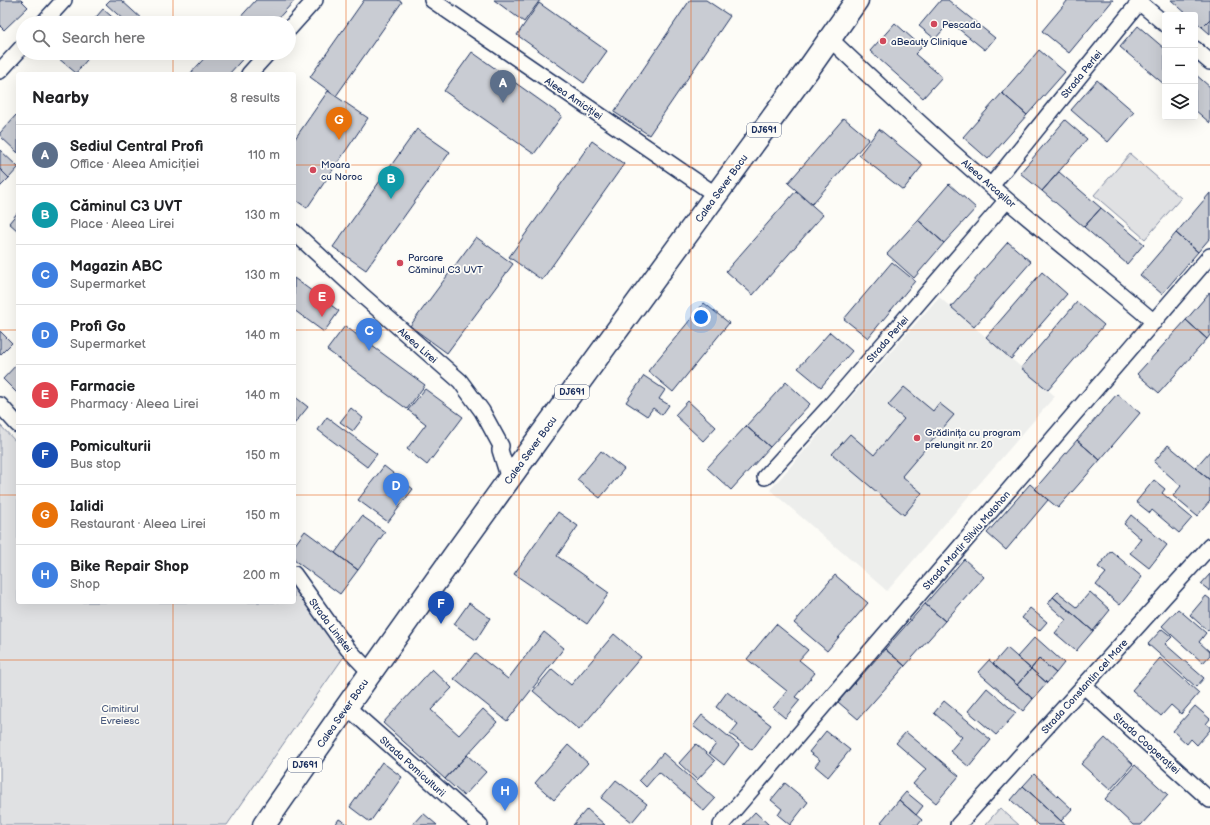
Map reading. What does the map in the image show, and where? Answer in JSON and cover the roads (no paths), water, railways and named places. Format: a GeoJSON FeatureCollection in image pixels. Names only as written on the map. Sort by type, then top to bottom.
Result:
{"type":"FeatureCollection","features":[{"type":"Feature","properties":{"kind":"main road","name":"Calea Sever Bocu"},"geometry":{"type":"LineString","coordinates":[[264,825],[370,672],[857,0]]}},
{"type":"Feature","properties":{"kind":"street"},"geometry":{"type":"LineString","coordinates":[[49,16],[64,0]]}},
{"type":"Feature","properties":{"kind":"street"},"geometry":{"type":"LineString","coordinates":[[296,21],[315,0]]}},
{"type":"Feature","properties":{"kind":"street","name":"Aleea Amiciției"},"geometry":{"type":"LineString","coordinates":[[432,0],[716,195]]}},
{"type":"Feature","properties":{"kind":"street"},"geometry":{"type":"LineString","coordinates":[[1140,1],[1162,21]]}},
{"type":"Feature","properties":{"kind":"street","name":"Strada Perlei"},"geometry":{"type":"LineString","coordinates":[[991,186],[1140,1]]}},
{"type":"Feature","properties":{"kind":"street","name":"Aleea Arcașilor"},"geometry":{"type":"LineString","coordinates":[[830,39],[991,186],[1154,322]]}},
{"type":"Feature","properties":{"kind":"street"},"geometry":{"type":"LineString","coordinates":[[1198,52],[1210,62]]}},
{"type":"Feature","properties":{"kind":"street"},"geometry":{"type":"LineString","coordinates":[[0,71],[16,54]]}},
{"type":"Feature","properties":{"kind":"street"},"geometry":{"type":"LineString","coordinates":[[251,72],[262,60]]}},
{"type":"Feature","properties":{"kind":"street","name":"Strada Perlei"},"geometry":{"type":"LineString","coordinates":[[765,477],[829,407],[1008,200]]}},
{"type":"Feature","properties":{"kind":"street","name":"Aleea Lirei"},"geometry":{"type":"LineString","coordinates":[[296,234],[363,296],[460,381],[482,411],[501,446],[500,450],[509,479]]}},
{"type":"Feature","properties":{"kind":"street","name":"Strada Martir Silviu Motohon"},"geometry":{"type":"LineString","coordinates":[[721,825],[1210,256]]}},
{"type":"Feature","properties":{"kind":"street"},"geometry":{"type":"LineString","coordinates":[[0,405],[16,423]]}},
{"type":"Feature","properties":{"kind":"street","name":"Strada Constantin cel Mare"},"geometry":{"type":"LineString","coordinates":[[958,825],[1210,546]]}},
{"type":"Feature","properties":{"kind":"street","name":"Strada Liniștei"},"geometry":{"type":"LineString","coordinates":[[296,577],[344,644],[370,672]]}},
{"type":"Feature","properties":{"kind":"street","name":"Strada Cooperației"},"geometry":{"type":"LineString","coordinates":[[1084,686],[1210,800]]}},
{"type":"Feature","properties":{"kind":"street","name":"Strada Pomiculturii"},"geometry":{"type":"LineString","coordinates":[[346,706],[480,825]]}},
{"type":"Feature","properties":{"kind":"place","name":"Pescada"},"geometry":{"type":"Point","coordinates":[934,24]}},
{"type":"Feature","properties":{"kind":"place","name":"aBeauty Clinique"},"geometry":{"type":"Point","coordinates":[883,41]}},
{"type":"Feature","properties":{"kind":"place","name":"Sediul Central Profi"},"geometry":{"type":"Point","coordinates":[503,103]}},
{"type":"Feature","properties":{"kind":"place","name":"Ialidi"},"geometry":{"type":"Point","coordinates":[339,140]}},
{"type":"Feature","properties":{"kind":"place","name":"Moara cu Noroc"},"geometry":{"type":"Point","coordinates":[313,170]}},
{"type":"Feature","properties":{"kind":"place","name":"Căminul C3 UVT"},"geometry":{"type":"Point","coordinates":[391,199]}},
{"type":"Feature","properties":{"kind":"place","name":"Parcare Căminul C3 UVT"},"geometry":{"type":"Point","coordinates":[400,263]}},
{"type":"Feature","properties":{"kind":"place","name":"Farmacie"},"geometry":{"type":"Point","coordinates":[322,317]}},
{"type":"Feature","properties":{"kind":"place","name":"Magazin ABC"},"geometry":{"type":"Point","coordinates":[369,351]}},
{"type":"Feature","properties":{"kind":"place","name":"Grădinița cu program prelungit nr. 20"},"geometry":{"type":"Point","coordinates":[917,438]}},
{"type":"Feature","properties":{"kind":"place","name":"Profi Go"},"geometry":{"type":"Point","coordinates":[396,506]}},
{"type":"Feature","properties":{"kind":"place","name":"Pomiculturii"},"geometry":{"type":"Point","coordinates":[441,624]}},
{"type":"Feature","properties":{"kind":"place","name":"Bike Repair Shop"},"geometry":{"type":"Point","coordinates":[505,811]}},
{"type":"Feature","properties":{"kind":"park label","name":"Cimitirul Evreiesc"},"geometry":{"type":"Point","coordinates":[120,714]}}]}
